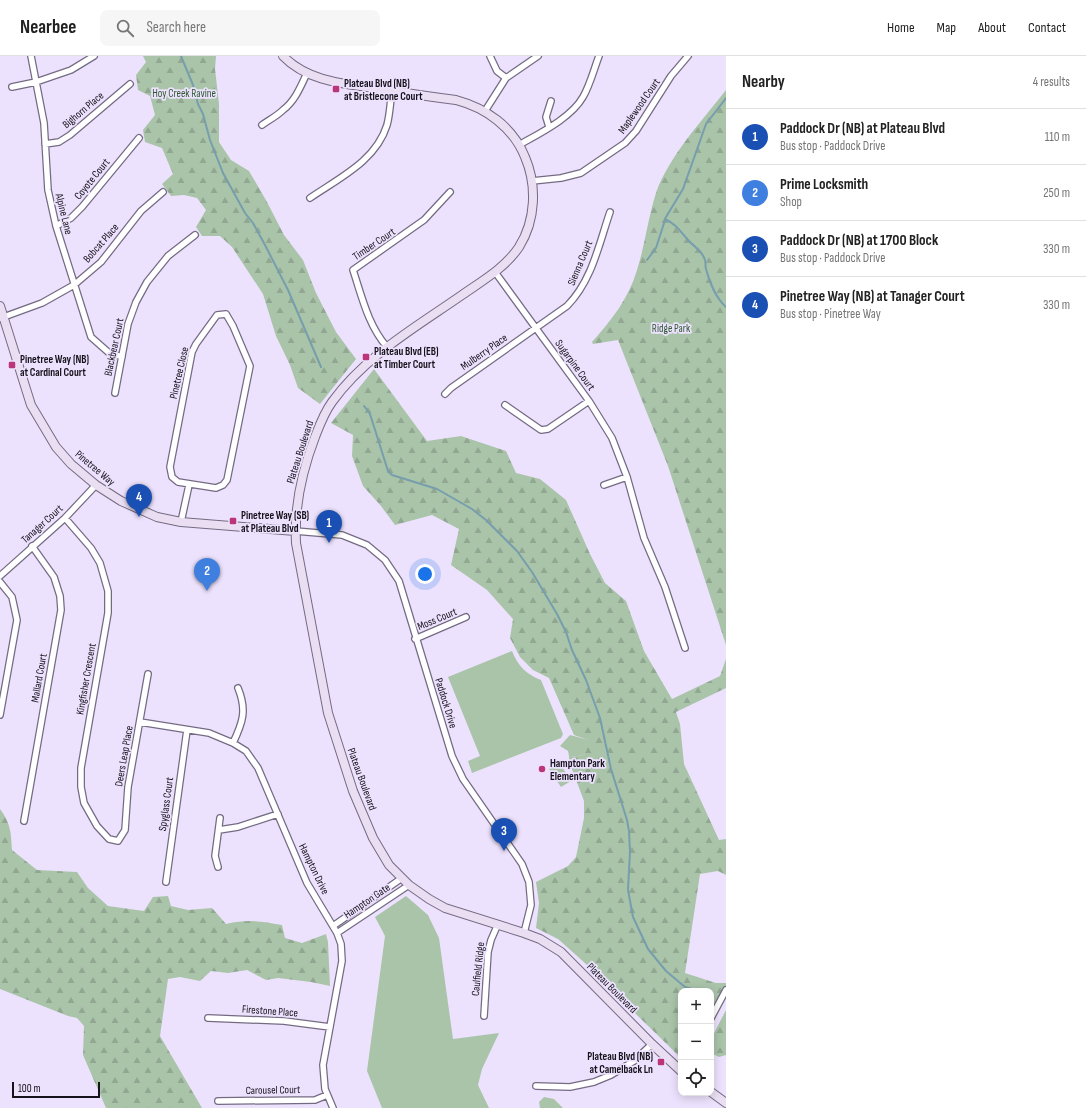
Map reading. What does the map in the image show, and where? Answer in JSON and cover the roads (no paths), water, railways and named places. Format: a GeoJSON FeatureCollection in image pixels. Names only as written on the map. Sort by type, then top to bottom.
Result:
{"type":"FeatureCollection","features":[{"type":"Feature","properties":{"kind":"street","name":"Alpine Lane"},"geometry":{"type":"LineString","coordinates":[[31,56],[44,123],[48,190],[56,226],[74,286],[92,337],[108,352],[122,357]]}},
{"type":"Feature","properties":{"kind":"street"},"geometry":{"type":"LineString","coordinates":[[12,87],[36,82],[71,70],[94,56]]}},
{"type":"Feature","properties":{"kind":"street","name":"Plateau Boulevard"},"geometry":{"type":"LineString","coordinates":[[283,56],[294,66],[307,73],[341,84],[456,100],[486,111],[506,128],[519,145],[528,162],[532,181],[533,206],[527,231],[519,247],[495,272],[387,347],[363,366],[348,382],[323,415],[309,452],[298,497],[295,531],[296,546],[328,713],[353,791],[373,838],[389,865],[409,884],[429,899],[445,908],[498,924],[540,939],[560,952],[652,1044],[678,1067]]}},
{"type":"Feature","properties":{"kind":"street"},"geometry":{"type":"LineString","coordinates":[[490,56],[497,71],[506,78]]}},
{"type":"Feature","properties":{"kind":"street"},"geometry":{"type":"LineString","coordinates":[[486,111],[506,78],[538,56]]}},
{"type":"Feature","properties":{"kind":"street"},"geometry":{"type":"LineString","coordinates":[[519,145],[572,111],[583,96],[598,56]]}},
{"type":"Feature","properties":{"kind":"street","name":"Maplewood Court"},"geometry":{"type":"LineString","coordinates":[[532,181],[561,178],[581,173],[625,143],[636,131],[671,76],[688,56]]}},
{"type":"Feature","properties":{"kind":"street"},"geometry":{"type":"LineString","coordinates":[[262,124],[284,110],[295,97],[307,73]]}},
{"type":"Feature","properties":{"kind":"street","name":"Bighorn Place"},"geometry":{"type":"LineString","coordinates":[[45,144],[59,142],[70,135],[130,84]]}},
{"type":"Feature","properties":{"kind":"street"},"geometry":{"type":"LineString","coordinates":[[310,198],[363,162],[374,149],[387,125],[392,92]]}},
{"type":"Feature","properties":{"kind":"street"},"geometry":{"type":"LineString","coordinates":[[549,127],[546,117],[551,101]]}},
{"type":"Feature","properties":{"kind":"street","name":"Coyote Court"},"geometry":{"type":"LineString","coordinates":[[56,226],[71,218],[82,207],[139,138]]}},
{"type":"Feature","properties":{"kind":"street","name":"Bobcat Place"},"geometry":{"type":"LineString","coordinates":[[2,318],[42,303],[74,286],[101,262],[141,211],[163,192]]}},
{"type":"Feature","properties":{"kind":"street","name":"Timber Court"},"geometry":{"type":"LineString","coordinates":[[387,347],[377,334],[368,316],[353,270],[419,224],[450,192]]}},
{"type":"Feature","properties":{"kind":"street","name":"Sienna Court"},"geometry":{"type":"LineString","coordinates":[[536,328],[567,306],[582,288],[589,273],[610,212]]}},
{"type":"Feature","properties":{"kind":"street","name":"Blackbear Court"},"geometry":{"type":"LineString","coordinates":[[115,392],[128,324],[136,302],[147,282],[168,256],[195,235]]}},
{"type":"Feature","properties":{"kind":"street","name":"Sugarpine Court"},"geometry":{"type":"LineString","coordinates":[[495,272],[589,401],[612,438],[627,477],[644,538],[665,587],[685,648]]}},
{"type":"Feature","properties":{"kind":"street","name":"Pinetree Way"},"geometry":{"type":"LineString","coordinates":[[0,306],[2,318],[31,405],[56,447],[72,464],[96,485],[121,501],[157,517],[181,522],[295,531]]}},
{"type":"Feature","properties":{"kind":"street","name":"Pinetree Close"},"geometry":{"type":"LineString","coordinates":[[226,314],[250,366],[227,480],[223,485],[216,488],[189,485],[178,482],[172,477],[170,467],[192,352],[217,315],[226,314]]}},
{"type":"Feature","properties":{"kind":"street","name":"Mulberry Place"},"geometry":{"type":"LineString","coordinates":[[445,394],[451,388],[536,328]]}},
{"type":"Feature","properties":{"kind":"street"},"geometry":{"type":"LineString","coordinates":[[505,405],[541,430],[548,429],[589,401]]}},
{"type":"Feature","properties":{"kind":"street"},"geometry":{"type":"LineString","coordinates":[[604,485],[627,477]]}},
{"type":"Feature","properties":{"kind":"street","name":"Tanager Court"},"geometry":{"type":"LineString","coordinates":[[0,576],[65,518],[96,485]]}},
{"type":"Feature","properties":{"kind":"street"},"geometry":{"type":"LineString","coordinates":[[181,522],[189,485]]}},
{"type":"Feature","properties":{"kind":"street","name":"Kingfisher Crescent"},"geometry":{"type":"LineString","coordinates":[[65,518],[92,548],[100,563],[108,591],[108,613],[81,768],[81,787],[84,803],[97,826],[109,839],[118,841]]}},
{"type":"Feature","properties":{"kind":"street","name":"Paddock Drive"},"geometry":{"type":"LineString","coordinates":[[295,531],[342,535],[367,545],[385,560],[399,581],[415,639],[452,756],[463,779],[522,864],[529,882],[530,905],[524,933]]}},
{"type":"Feature","properties":{"kind":"street","name":"Mallard Court"},"geometry":{"type":"LineString","coordinates":[[24,821],[62,610],[60,596],[54,577],[32,546]]}},
{"type":"Feature","properties":{"kind":"street"},"geometry":{"type":"LineString","coordinates":[[0,582],[12,597],[16,620],[0,715]]}},
{"type":"Feature","properties":{"kind":"street","name":"Moss Court"},"geometry":{"type":"LineString","coordinates":[[415,639],[466,617]]}},
{"type":"Feature","properties":{"kind":"street","name":"Deers Leap Place"},"geometry":{"type":"LineString","coordinates":[[118,841],[125,830],[128,787],[148,674]]}},
{"type":"Feature","properties":{"kind":"street"},"geometry":{"type":"LineString","coordinates":[[233,742],[241,725],[243,701],[238,688]]}},
{"type":"Feature","properties":{"kind":"street","name":"Hampton Drive"},"geometry":{"type":"LineString","coordinates":[[140,722],[209,733],[233,742],[246,751],[258,768],[307,882],[333,926],[341,944],[342,961],[323,1065],[325,1089],[333,1108]]}},
{"type":"Feature","properties":{"kind":"street","name":"Spyglass Court"},"geometry":{"type":"LineString","coordinates":[[166,882],[187,730]]}},
{"type":"Feature","properties":{"kind":"street"},"geometry":{"type":"LineString","coordinates":[[220,830],[238,827],[278,814]]}},
{"type":"Feature","properties":{"kind":"street"},"geometry":{"type":"LineString","coordinates":[[218,867],[215,856],[220,830],[220,818]]}},
{"type":"Feature","properties":{"kind":"street","name":"Hampton Gate"},"geometry":{"type":"LineString","coordinates":[[333,926],[402,878]]}},
{"type":"Feature","properties":{"kind":"street","name":"Hampton Gate"},"geometry":{"type":"LineString","coordinates":[[336,933],[409,884]]}},
{"type":"Feature","properties":{"kind":"street","name":"Caulfield Ridge"},"geometry":{"type":"LineString","coordinates":[[484,1016],[488,952],[491,940],[498,924]]}},
{"type":"Feature","properties":{"kind":"street"},"geometry":{"type":"LineString","coordinates":[[714,1012],[726,990]]}},
{"type":"Feature","properties":{"kind":"street","name":"Firestone Place"},"geometry":{"type":"LineString","coordinates":[[208,1018],[284,1021],[330,1027]]}},
{"type":"Feature","properties":{"kind":"street"},"geometry":{"type":"LineString","coordinates":[[536,1086],[570,1087],[594,1082],[611,1075],[634,1061],[652,1044]]}},
{"type":"Feature","properties":{"kind":"street"},"geometry":{"type":"LineString","coordinates":[[714,1094],[726,1103]]}},
{"type":"Feature","properties":{"kind":"street","name":"Carousel Court"},"geometry":{"type":"LineString","coordinates":[[218,1101],[315,1100],[327,1095]]}},
{"type":"Feature","properties":{"kind":"waterway"},"geometry":{"type":"LineString","coordinates":[[181,56],[193,85],[210,140],[223,173],[245,213],[253,223],[288,290],[321,367]]}},
{"type":"Feature","properties":{"kind":"waterway"},"geometry":{"type":"LineString","coordinates":[[647,260],[656,248],[666,217],[683,189],[706,124],[726,98]]}},
{"type":"Feature","properties":{"kind":"waterway"},"geometry":{"type":"LineString","coordinates":[[665,219],[675,226],[702,254],[713,290],[726,307]]}},
{"type":"Feature","properties":{"kind":"waterway"},"geometry":{"type":"LineString","coordinates":[[364,406],[370,414],[388,471],[392,475],[437,489],[472,509],[486,520],[517,551],[532,572],[557,614],[586,680],[600,718],[611,769],[627,820],[630,852],[628,890],[633,917],[648,949],[666,971],[688,988]]}},
{"type":"Feature","properties":{"kind":"place","name":"Plateau Blvd (NB) at Bristlecone Court"},"geometry":{"type":"Point","coordinates":[336,89]}},
{"type":"Feature","properties":{"kind":"place","name":"Plateau Blvd (EB) at Timber Court"},"geometry":{"type":"Point","coordinates":[366,357]}},
{"type":"Feature","properties":{"kind":"place","name":"Pinetree Way (NB) at Cardinal Court"},"geometry":{"type":"Point","coordinates":[12,365]}},
{"type":"Feature","properties":{"kind":"place","name":"Pinetree Way (NB) at Tanager Court"},"geometry":{"type":"Point","coordinates":[139,517]}},
{"type":"Feature","properties":{"kind":"place","name":"Pinetree Way (SB) at Plateau Blvd"},"geometry":{"type":"Point","coordinates":[233,521]}},
{"type":"Feature","properties":{"kind":"place","name":"Paddock Dr (NB) at Plateau Blvd"},"geometry":{"type":"Point","coordinates":[329,543]}},
{"type":"Feature","properties":{"kind":"place","name":"Prime Locksmith"},"geometry":{"type":"Point","coordinates":[207,591]}},
{"type":"Feature","properties":{"kind":"place","name":"Hampton Park Elementary"},"geometry":{"type":"Point","coordinates":[542,769]}},
{"type":"Feature","properties":{"kind":"place","name":"Paddock Dr (NB) at 1700 Block"},"geometry":{"type":"Point","coordinates":[504,851]}},
{"type":"Feature","properties":{"kind":"place","name":"Plateau Blvd (NB) at Camelback Ln"},"geometry":{"type":"Point","coordinates":[661,1062]}},
{"type":"Feature","properties":{"kind":"park label","name":"Hoy Creek Ravine"},"geometry":{"type":"Point","coordinates":[184,93]}},
{"type":"Feature","properties":{"kind":"park label","name":"Ridge Park"},"geometry":{"type":"Point","coordinates":[671,328]}}]}
